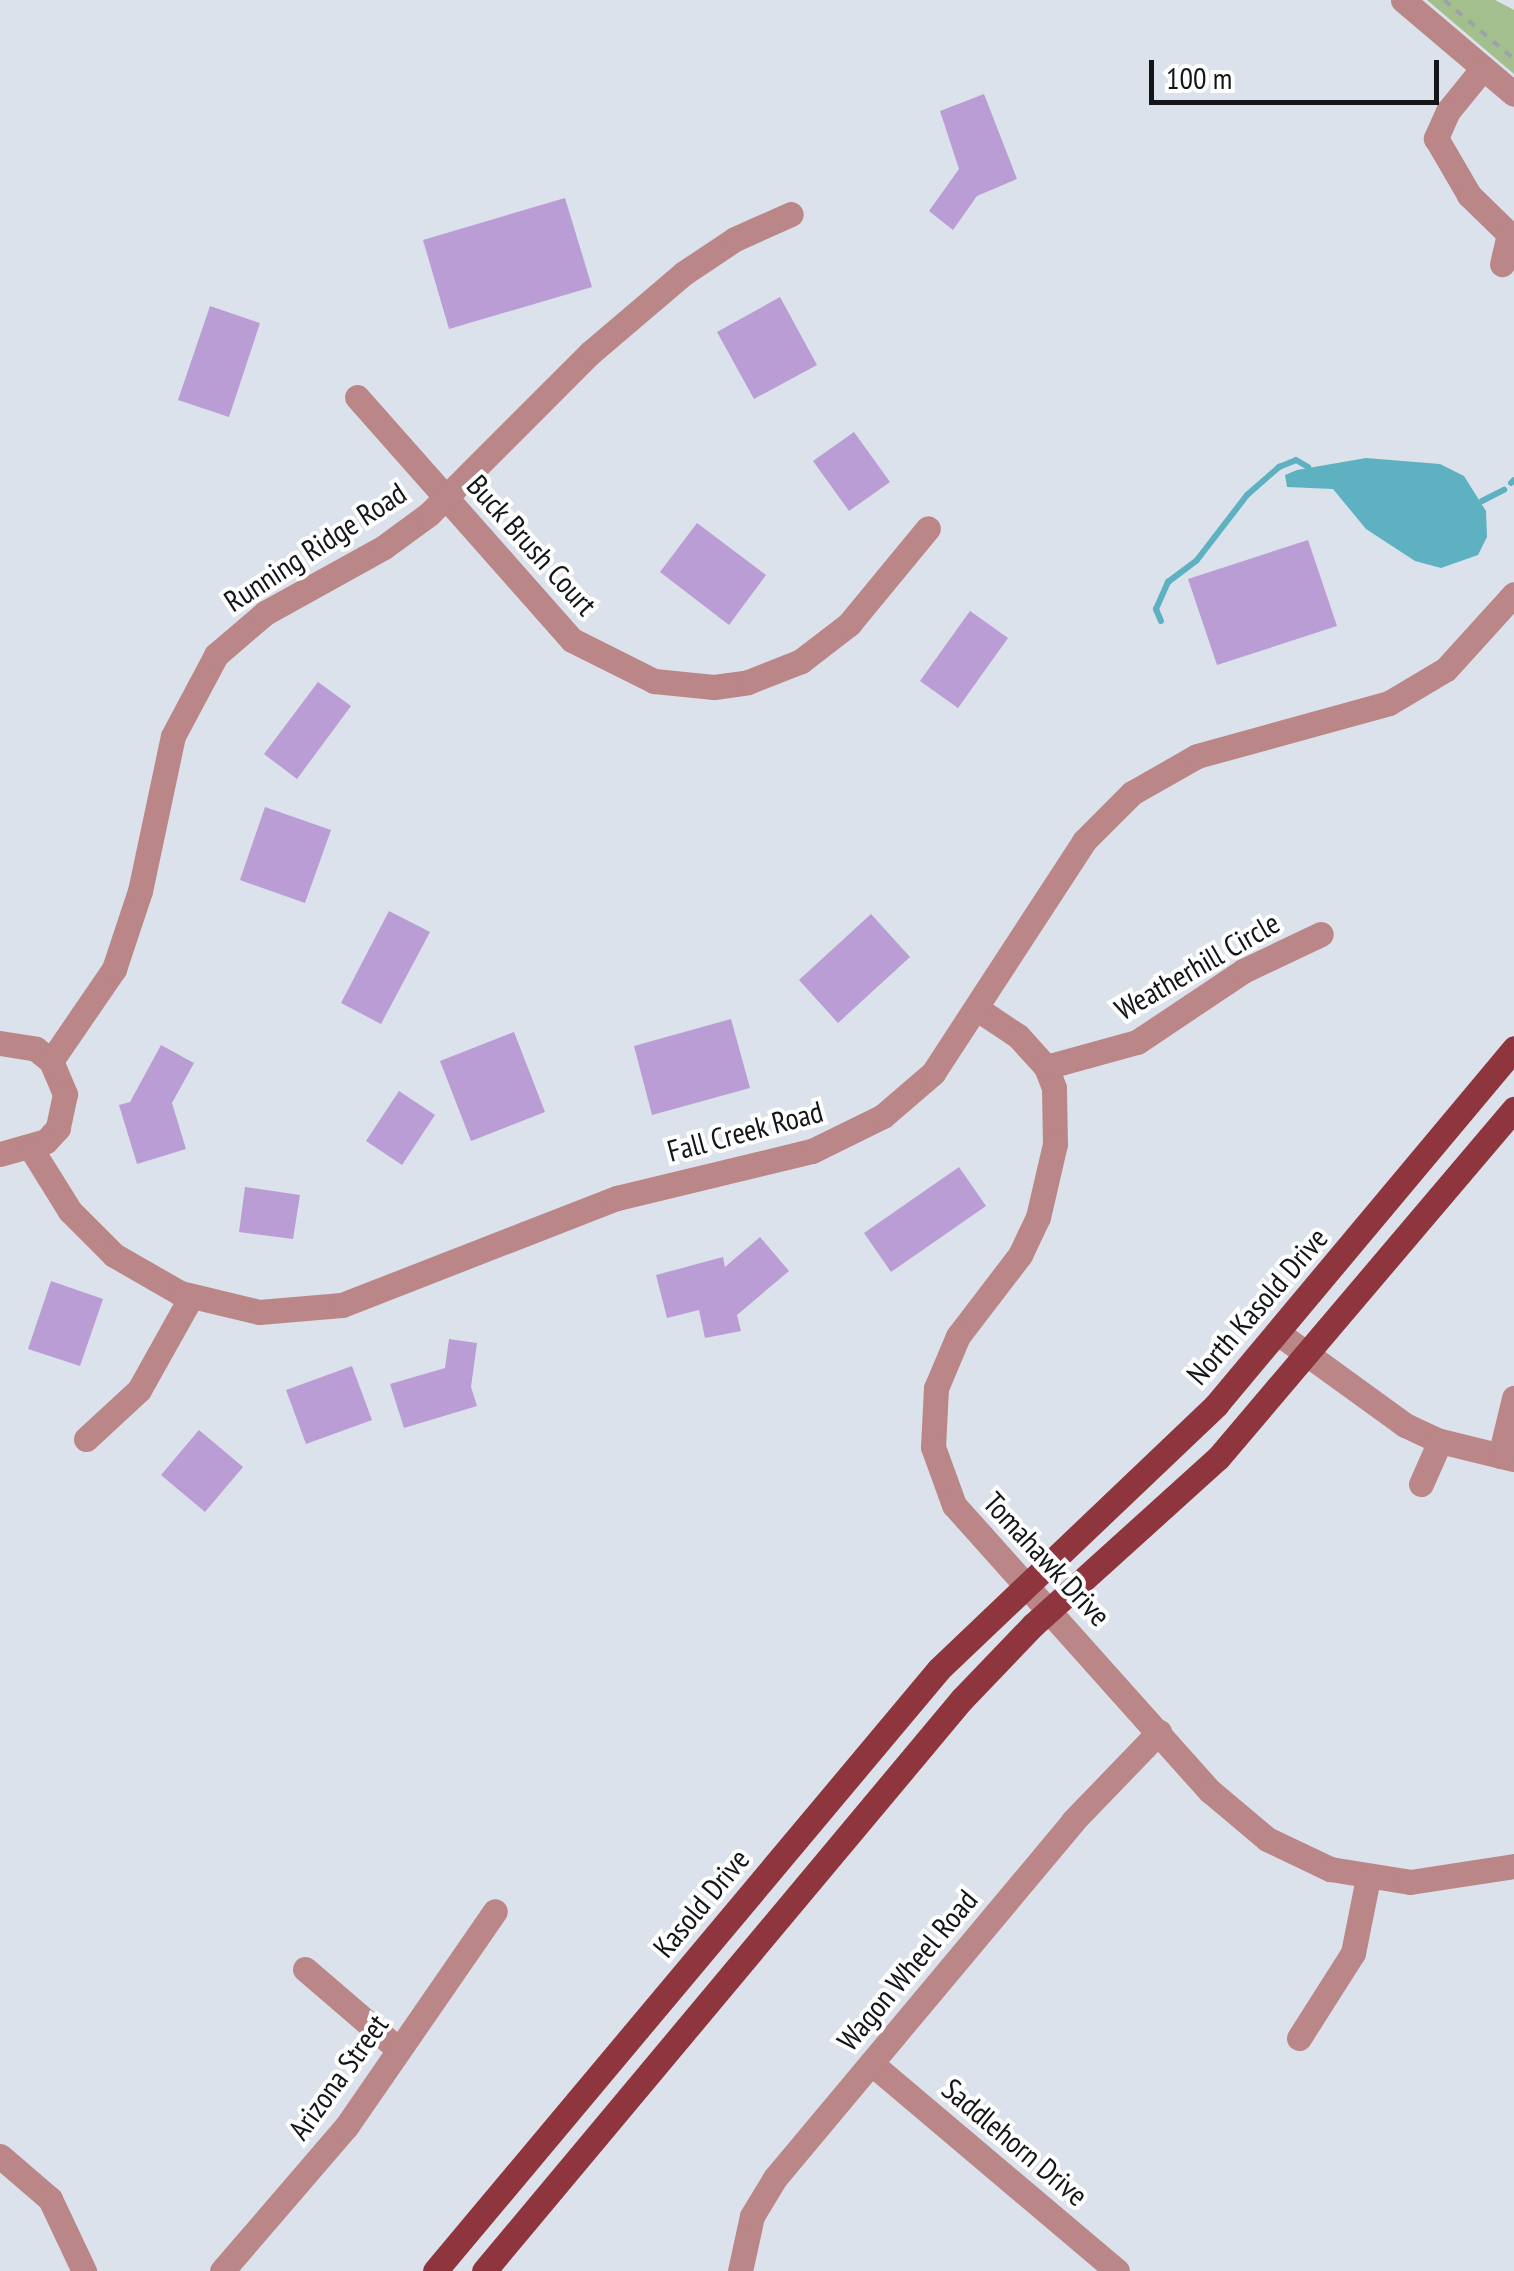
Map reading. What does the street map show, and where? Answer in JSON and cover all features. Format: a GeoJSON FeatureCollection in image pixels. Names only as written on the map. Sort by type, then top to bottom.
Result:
{"type":"FeatureCollection","features":[{"type":"Feature","properties":{"kind":"main road","name":"North Kasold Drive"},"geometry":{"type":"LineString","coordinates":[[1025,1584],[1168,1456],[1278,1333],[1514,1048]]}},
{"type":"Feature","properties":{"kind":"main road"},"geometry":{"type":"LineString","coordinates":[[484,2271],[962,1699],[1050,1609],[1218,1458],[1514,1109]]}},
{"type":"Feature","properties":{"kind":"main road","name":"Kasold Drive"},"geometry":{"type":"LineString","coordinates":[[435,2271],[914,1698],[1025,1584]]}},
{"type":"Feature","properties":{"kind":"street"},"geometry":{"type":"LineString","coordinates":[[1403,0],[1514,94]]}},
{"type":"Feature","properties":{"kind":"street"},"geometry":{"type":"LineString","coordinates":[[1483,68],[1436,138],[1469,195],[1509,234],[1502,264]]}},
{"type":"Feature","properties":{"kind":"street","name":"Running Ridge Road"},"geometry":{"type":"LineString","coordinates":[[51,1061],[97,1002],[130,931],[173,736],[200,676],[265,613],[384,548],[446,499],[636,312],[735,238],[791,214]]}},
{"type":"Feature","properties":{"kind":"street","name":"Buck Brush Court"},"geometry":{"type":"LineString","coordinates":[[357,396],[572,640],[620,669],[682,686],[748,682],[801,661],[849,624],[928,528]]}},
{"type":"Feature","properties":{"kind":"street","name":"Fall Creek Road"},"geometry":{"type":"LineString","coordinates":[[32,1150],[93,1236],[144,1276],[191,1297],[259,1312],[342,1305],[617,1198],[812,1151],[867,1126],[933,1073],[1084,841],[1132,793],[1197,756],[1389,703],[1446,668],[1514,594]]}},
{"type":"Feature","properties":{"kind":"street","name":"Weatherhill Circle"},"geometry":{"type":"LineString","coordinates":[[1046,1067],[1137,1042],[1243,971],[1321,934]]}},
{"type":"Feature","properties":{"kind":"street"},"geometry":{"type":"LineString","coordinates":[[976,1008],[1018,1036],[1046,1067]]}},
{"type":"Feature","properties":{"kind":"street"},"geometry":{"type":"LineString","coordinates":[[0,1043],[36,1049],[51,1061],[65,1094],[58,1128],[32,1150],[0,1154]]}},
{"type":"Feature","properties":{"kind":"street","name":"Tomahawk Drive"},"geometry":{"type":"LineString","coordinates":[[1046,1067],[1054,1088],[1055,1144],[1038,1217],[1002,1285],[951,1349],[932,1417],[941,1478],[954,1505],[1210,1791],[1267,1840],[1330,1869],[1368,1878],[1443,1880],[1514,1866]]}},
{"type":"Feature","properties":{"kind":"street"},"geometry":{"type":"LineString","coordinates":[[86,1438],[140,1390],[191,1297]]}},
{"type":"Feature","properties":{"kind":"street"},"geometry":{"type":"LineString","coordinates":[[1278,1333],[1358,1396],[1440,1441],[1507,1458],[1514,1398]]}},
{"type":"Feature","properties":{"kind":"street"},"geometry":{"type":"LineString","coordinates":[[1421,1484],[1440,1441]]}},
{"type":"Feature","properties":{"kind":"street","name":"Wagon Wheel Road"},"geometry":{"type":"LineString","coordinates":[[740,2271],[762,2196],[1096,1795],[1159,1732]]}},
{"type":"Feature","properties":{"kind":"street"},"geometry":{"type":"LineString","coordinates":[[1299,2038],[1353,1953],[1368,1878]]}},
{"type":"Feature","properties":{"kind":"street","name":"Arizona Street"},"geometry":{"type":"LineString","coordinates":[[222,2271],[346,2127],[495,1912]]}},
{"type":"Feature","properties":{"kind":"street"},"geometry":{"type":"LineString","coordinates":[[305,1969],[398,2049]]}},
{"type":"Feature","properties":{"kind":"street","name":"Saddlehorn Drive"},"geometry":{"type":"LineString","coordinates":[[871,2063],[1117,2271]]}},
{"type":"Feature","properties":{"kind":"street"},"geometry":{"type":"LineString","coordinates":[[0,2156],[50,2199],[84,2271]]}},
{"type":"Feature","properties":{"kind":"path"},"geometry":{"type":"LineString","coordinates":[[1444,0],[1514,59]]}},
{"type":"Feature","properties":{"kind":"green space"},"geometry":{"type":"Polygon","coordinates":[[[1427,0],[1495,0],[1514,10],[1514,74],[1427,0]]]}},
{"type":"Feature","properties":{"kind":"water"},"geometry":{"type":"Polygon","coordinates":[[[1366,458],[1440,464],[1464,476],[1486,511],[1487,537],[1478,555],[1441,568],[1415,561],[1366,529],[1333,489],[1287,487],[1285,475],[1297,470],[1366,458]]]}},
{"type":"Feature","properties":{"kind":"building"},"geometry":{"type":"Polygon","coordinates":[[[984,94],[1017,179],[977,196],[953,230],[929,211],[959,169],[940,111],[984,94]]]}},
{"type":"Feature","properties":{"kind":"building"},"geometry":{"type":"Polygon","coordinates":[[[565,198],[592,287],[449,329],[423,240],[565,198]]]}},
{"type":"Feature","properties":{"kind":"building"},"geometry":{"type":"Polygon","coordinates":[[[780,297],[817,365],[754,399],[717,332],[780,297]]]}},
{"type":"Feature","properties":{"kind":"building"},"geometry":{"type":"Polygon","coordinates":[[[210,306],[260,323],[229,417],[178,400],[210,306]]]}},
{"type":"Feature","properties":{"kind":"building"},"geometry":{"type":"Polygon","coordinates":[[[854,432],[890,482],[849,511],[813,461],[854,432]]]}},
{"type":"Feature","properties":{"kind":"building"},"geometry":{"type":"Polygon","coordinates":[[[697,523],[766,575],[729,625],[660,572],[697,523]]]}},
{"type":"Feature","properties":{"kind":"building"},"geometry":{"type":"Polygon","coordinates":[[[1308,540],[1337,626],[1217,665],[1188,579],[1308,540]]]}},
{"type":"Feature","properties":{"kind":"building"},"geometry":{"type":"Polygon","coordinates":[[[970,611],[1008,638],[958,708],[920,681],[970,611]]]}},
{"type":"Feature","properties":{"kind":"building"},"geometry":{"type":"Polygon","coordinates":[[[318,682],[351,706],[297,779],[264,754],[318,682]]]}},
{"type":"Feature","properties":{"kind":"building"},"geometry":{"type":"Polygon","coordinates":[[[265,807],[331,830],[305,903],[240,880],[265,807]]]}},
{"type":"Feature","properties":{"kind":"building"},"geometry":{"type":"Polygon","coordinates":[[[389,911],[430,932],[381,1024],[341,1003],[389,911]]]}},
{"type":"Feature","properties":{"kind":"building"},"geometry":{"type":"Polygon","coordinates":[[[871,914],[910,957],[838,1023],[799,980],[871,914]]]}},
{"type":"Feature","properties":{"kind":"building"},"geometry":{"type":"Polygon","coordinates":[[[731,1019],[750,1088],[652,1115],[634,1046],[731,1019]]]}},
{"type":"Feature","properties":{"kind":"building"},"geometry":{"type":"Polygon","coordinates":[[[514,1032],[545,1112],[471,1141],[440,1061],[514,1032]]]}},
{"type":"Feature","properties":{"kind":"building"},"geometry":{"type":"Polygon","coordinates":[[[161,1045],[194,1063],[172,1103],[186,1149],[137,1164],[119,1105],[130,1102],[161,1045]]]}},
{"type":"Feature","properties":{"kind":"building"},"geometry":{"type":"Polygon","coordinates":[[[399,1091],[435,1115],[402,1165],[366,1141],[399,1091]]]}},
{"type":"Feature","properties":{"kind":"building"},"geometry":{"type":"Polygon","coordinates":[[[959,1167],[986,1206],[891,1272],[864,1233],[959,1167]]]}},
{"type":"Feature","properties":{"kind":"building"},"geometry":{"type":"Polygon","coordinates":[[[245,1187],[300,1195],[293,1239],[239,1232],[245,1187]]]}},
{"type":"Feature","properties":{"kind":"building"},"geometry":{"type":"Polygon","coordinates":[[[760,1237],[789,1271],[737,1315],[741,1331],[705,1338],[699,1310],[667,1318],[656,1275],[723,1257],[725,1267],[760,1237]]]}},
{"type":"Feature","properties":{"kind":"building"},"geometry":{"type":"Polygon","coordinates":[[[51,1281],[103,1299],[80,1366],[28,1349],[51,1281]]]}},
{"type":"Feature","properties":{"kind":"building"},"geometry":{"type":"Polygon","coordinates":[[[449,1339],[477,1343],[471,1387],[477,1406],[404,1428],[390,1384],[445,1368],[449,1339]]]}},
{"type":"Feature","properties":{"kind":"building"},"geometry":{"type":"Polygon","coordinates":[[[352,1366],[372,1420],[306,1444],[286,1390],[352,1366]]]}},
{"type":"Feature","properties":{"kind":"building"},"geometry":{"type":"Polygon","coordinates":[[[199,1430],[243,1467],[205,1512],[161,1475],[199,1430]]]}},
{"type":"Feature","properties":{"kind":"waterway"},"geometry":{"type":"LineString","coordinates":[[1161,621],[1156,609],[1168,582],[1197,560],[1247,495],[1279,467],[1296,460],[1308,467]]}},
{"type":"Feature","properties":{"kind":"waterway"},"geometry":{"type":"LineString","coordinates":[[1511,483],[1514,480]]}},
{"type":"Feature","properties":{"kind":"waterway"},"geometry":{"type":"LineString","coordinates":[[1482,501],[1504,490]]}}]}
